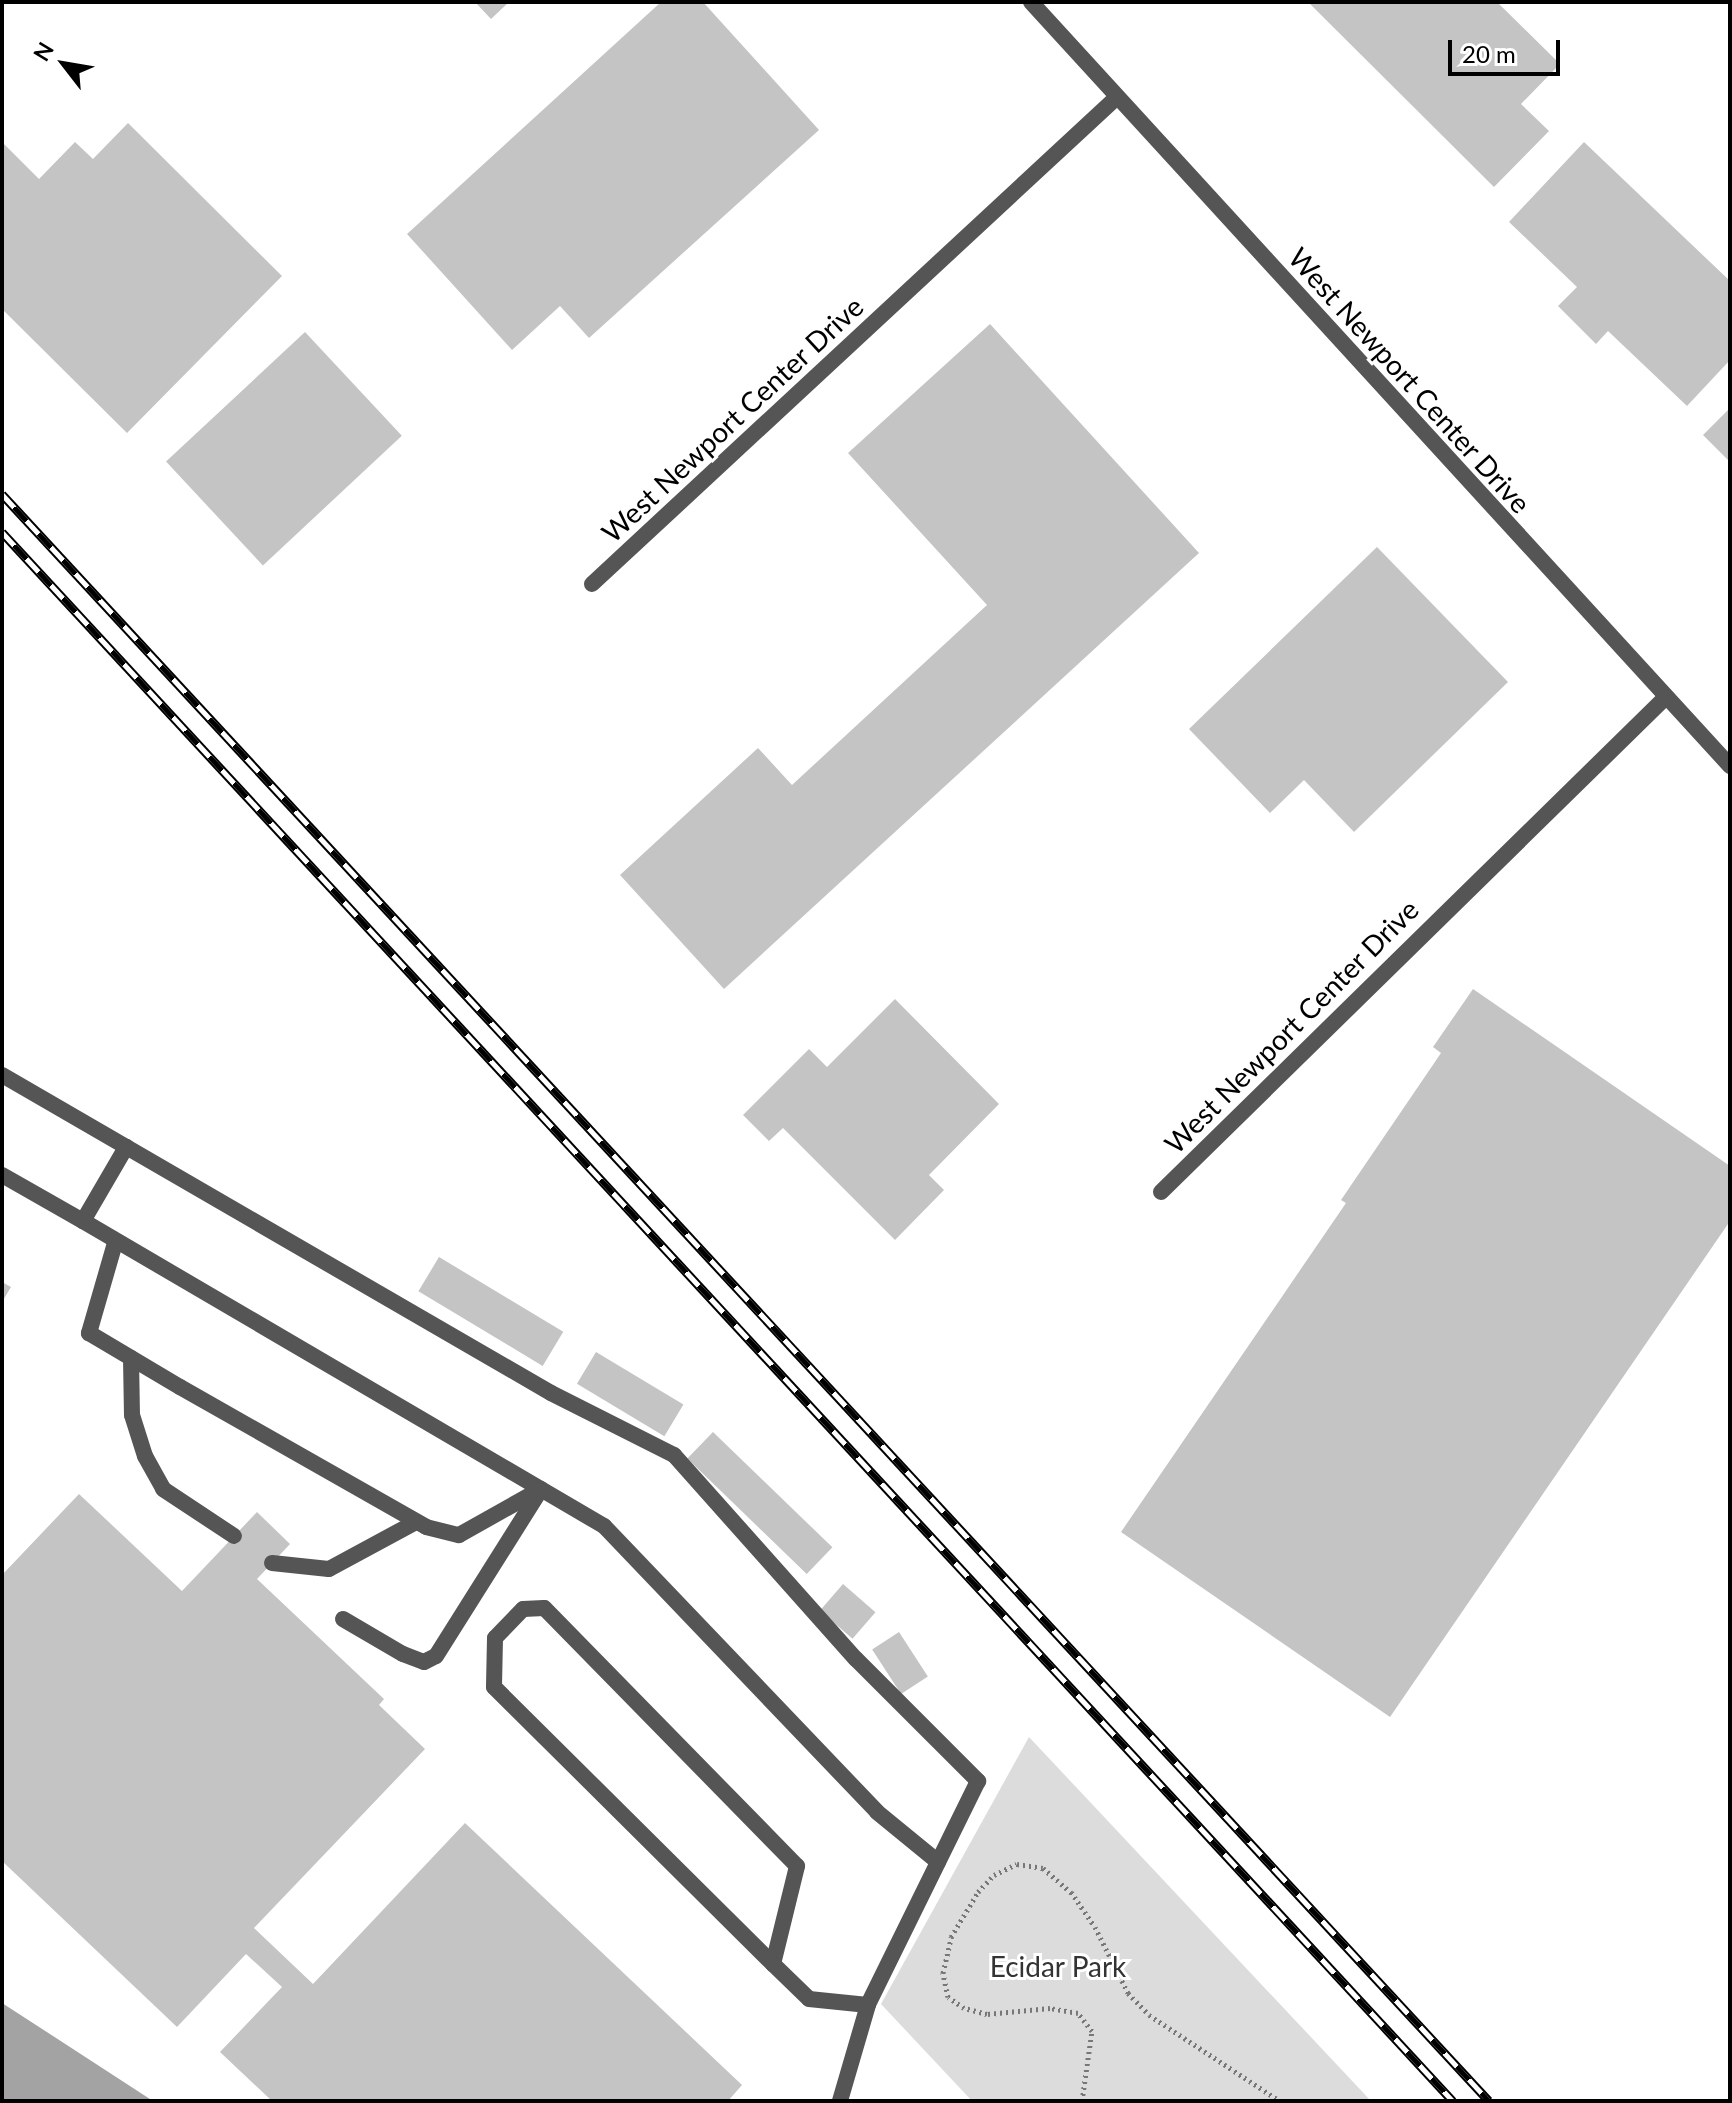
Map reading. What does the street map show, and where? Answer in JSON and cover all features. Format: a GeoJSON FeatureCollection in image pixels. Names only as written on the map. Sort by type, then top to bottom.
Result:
{"type":"FeatureCollection","features":[{"type":"Feature","properties":{"kind":"street","name":"West Newport Center Drive"},"geometry":{"type":"LineString","coordinates":[[1031,2],[1730,766]]}},
{"type":"Feature","properties":{"kind":"street","name":"West Newport Center Drive"},"geometry":{"type":"LineString","coordinates":[[592,584],[1117,97]]}},
{"type":"Feature","properties":{"kind":"street","name":"West Newport Center Drive"},"geometry":{"type":"LineString","coordinates":[[1161,1192],[1665,698]]}},
{"type":"Feature","properties":{"kind":"street"},"geometry":{"type":"LineString","coordinates":[[2,1075],[551,1393],[674,1455],[856,1659],[978,1781],[868,2005],[840,2101]]}},
{"type":"Feature","properties":{"kind":"street"},"geometry":{"type":"LineString","coordinates":[[83,1221],[126,1147]]}},
{"type":"Feature","properties":{"kind":"street"},"geometry":{"type":"LineString","coordinates":[[2,1175],[604,1526],[877,1812],[938,1862]]}},
{"type":"Feature","properties":{"kind":"street"},"geometry":{"type":"LineString","coordinates":[[115,1243],[89,1333],[131,1358],[416,1522],[459,1535],[541,1489]]}},
{"type":"Feature","properties":{"kind":"street"},"geometry":{"type":"LineString","coordinates":[[131,1358],[132,1415],[145,1456],[163,1489],[234,1536]]}},
{"type":"Feature","properties":{"kind":"street"},"geometry":{"type":"LineString","coordinates":[[343,1619],[403,1654],[424,1662],[436,1656],[541,1489]]}},
{"type":"Feature","properties":{"kind":"street"},"geometry":{"type":"LineString","coordinates":[[272,1563],[329,1569],[416,1522]]}},
{"type":"Feature","properties":{"kind":"street"},"geometry":{"type":"LineString","coordinates":[[773,1964],[797,1866],[544,1608],[523,1609],[495,1638],[494,1687],[773,1964],[809,1999],[868,2005]]}},
{"type":"Feature","properties":{"kind":"path"},"geometry":{"type":"LineString","coordinates":[[1082,2101],[1092,2031],[1078,2013],[1050,2008],[987,2014],[964,2008],[948,1997],[943,1973],[951,1937],[978,1892],[994,1875],[1017,1864],[1043,1868],[1071,1892],[1128,1993],[1149,2015],[1280,2101]]}},
{"type":"Feature","properties":{"kind":"green space","name":"Ecidar Park"},"geometry":{"type":"Polygon","coordinates":[[[1029,1737],[1371,2101],[972,2101],[881,2004],[1029,1737]]]}},
{"type":"Feature","properties":{"kind":"shaded area"},"geometry":{"type":"Polygon","coordinates":[[[2,2003],[53,2036],[153,2101],[2,2101],[2,2003]]]}},
{"type":"Feature","properties":{"kind":"building"},"geometry":{"type":"Polygon","coordinates":[[[475,2],[509,2],[491,19],[475,2]]]}},
{"type":"Feature","properties":{"kind":"building"},"geometry":{"type":"Polygon","coordinates":[[[661,2],[703,2],[819,130],[589,338],[560,306],[512,350],[407,234],[661,2]]]}},
{"type":"Feature","properties":{"kind":"building"},"geometry":{"type":"Polygon","coordinates":[[[1308,2],[1497,2],[1560,64],[1521,104],[1549,131],[1494,187],[1308,2]]]}},
{"type":"Feature","properties":{"kind":"building"},"geometry":{"type":"Polygon","coordinates":[[[128,123],[282,276],[127,433],[2,309],[2,142],[39,179],[75,142],[93,159],[128,123]]]}},
{"type":"Feature","properties":{"kind":"building"},"geometry":{"type":"Polygon","coordinates":[[[1584,142],[1730,281],[1730,360],[1687,406],[1608,331],[1596,344],[1558,306],[1577,287],[1509,222],[1584,142]]]}},
{"type":"Feature","properties":{"kind":"building"},"geometry":{"type":"Polygon","coordinates":[[[990,324],[1199,553],[724,989],[620,875],[758,748],[792,785],[987,605],[848,453],[990,324]]]}},
{"type":"Feature","properties":{"kind":"building"},"geometry":{"type":"Polygon","coordinates":[[[305,332],[402,436],[263,565],[166,462],[305,332]]]}},
{"type":"Feature","properties":{"kind":"building"},"geometry":{"type":"Polygon","coordinates":[[[1730,408],[1730,462],[1703,435],[1730,408]]]}},
{"type":"Feature","properties":{"kind":"building"},"geometry":{"type":"Polygon","coordinates":[[[1377,547],[1508,682],[1354,832],[1304,780],[1270,813],[1189,729],[1377,547]]]}},
{"type":"Feature","properties":{"kind":"building"},"geometry":{"type":"Polygon","coordinates":[[[1473,989],[1730,1166],[1730,1221],[1390,1717],[1121,1532],[1346,1203],[1341,1200],[1441,1053],[1433,1047],[1473,989]]]}},
{"type":"Feature","properties":{"kind":"building"},"geometry":{"type":"Polygon","coordinates":[[[895,999],[999,1104],[929,1175],[944,1190],[895,1240],[783,1128],[769,1141],[743,1115],[809,1049],[827,1067],[895,999]]]}},
{"type":"Feature","properties":{"kind":"building"},"geometry":{"type":"Polygon","coordinates":[[[439,1257],[563,1332],[543,1366],[418,1291],[439,1257]]]}},
{"type":"Feature","properties":{"kind":"building"},"geometry":{"type":"Polygon","coordinates":[[[2,1282],[11,1287],[2,1302],[2,1282]]]}},
{"type":"Feature","properties":{"kind":"building"},"geometry":{"type":"Polygon","coordinates":[[[596,1352],[683,1405],[664,1436],[577,1384],[596,1352]]]}},
{"type":"Feature","properties":{"kind":"building"},"geometry":{"type":"Polygon","coordinates":[[[713,1432],[832,1547],[807,1574],[687,1459],[713,1432]]]}},
{"type":"Feature","properties":{"kind":"building"},"geometry":{"type":"Polygon","coordinates":[[[79,1494],[182,1591],[257,1512],[290,1544],[257,1579],[384,1699],[379,1705],[425,1749],[254,1928],[313,1984],[465,1823],[742,2085],[728,2101],[272,2101],[220,2052],[282,1987],[246,1954],[177,2027],[2,1861],[2,1575],[79,1494]]]}},
{"type":"Feature","properties":{"kind":"building"},"geometry":{"type":"Polygon","coordinates":[[[843,1584],[875,1612],[852,1639],[820,1610],[843,1584]]]}},
{"type":"Feature","properties":{"kind":"building"},"geometry":{"type":"Polygon","coordinates":[[[899,1632],[928,1676],[901,1694],[872,1649],[899,1632]]]}},
{"type":"Feature","properties":{"kind":"railway"},"geometry":{"type":"LineString","coordinates":[[2,494],[1489,2101]]}},
{"type":"Feature","properties":{"kind":"railway"},"geometry":{"type":"LineString","coordinates":[[2,532],[1453,2101]]}}]}
